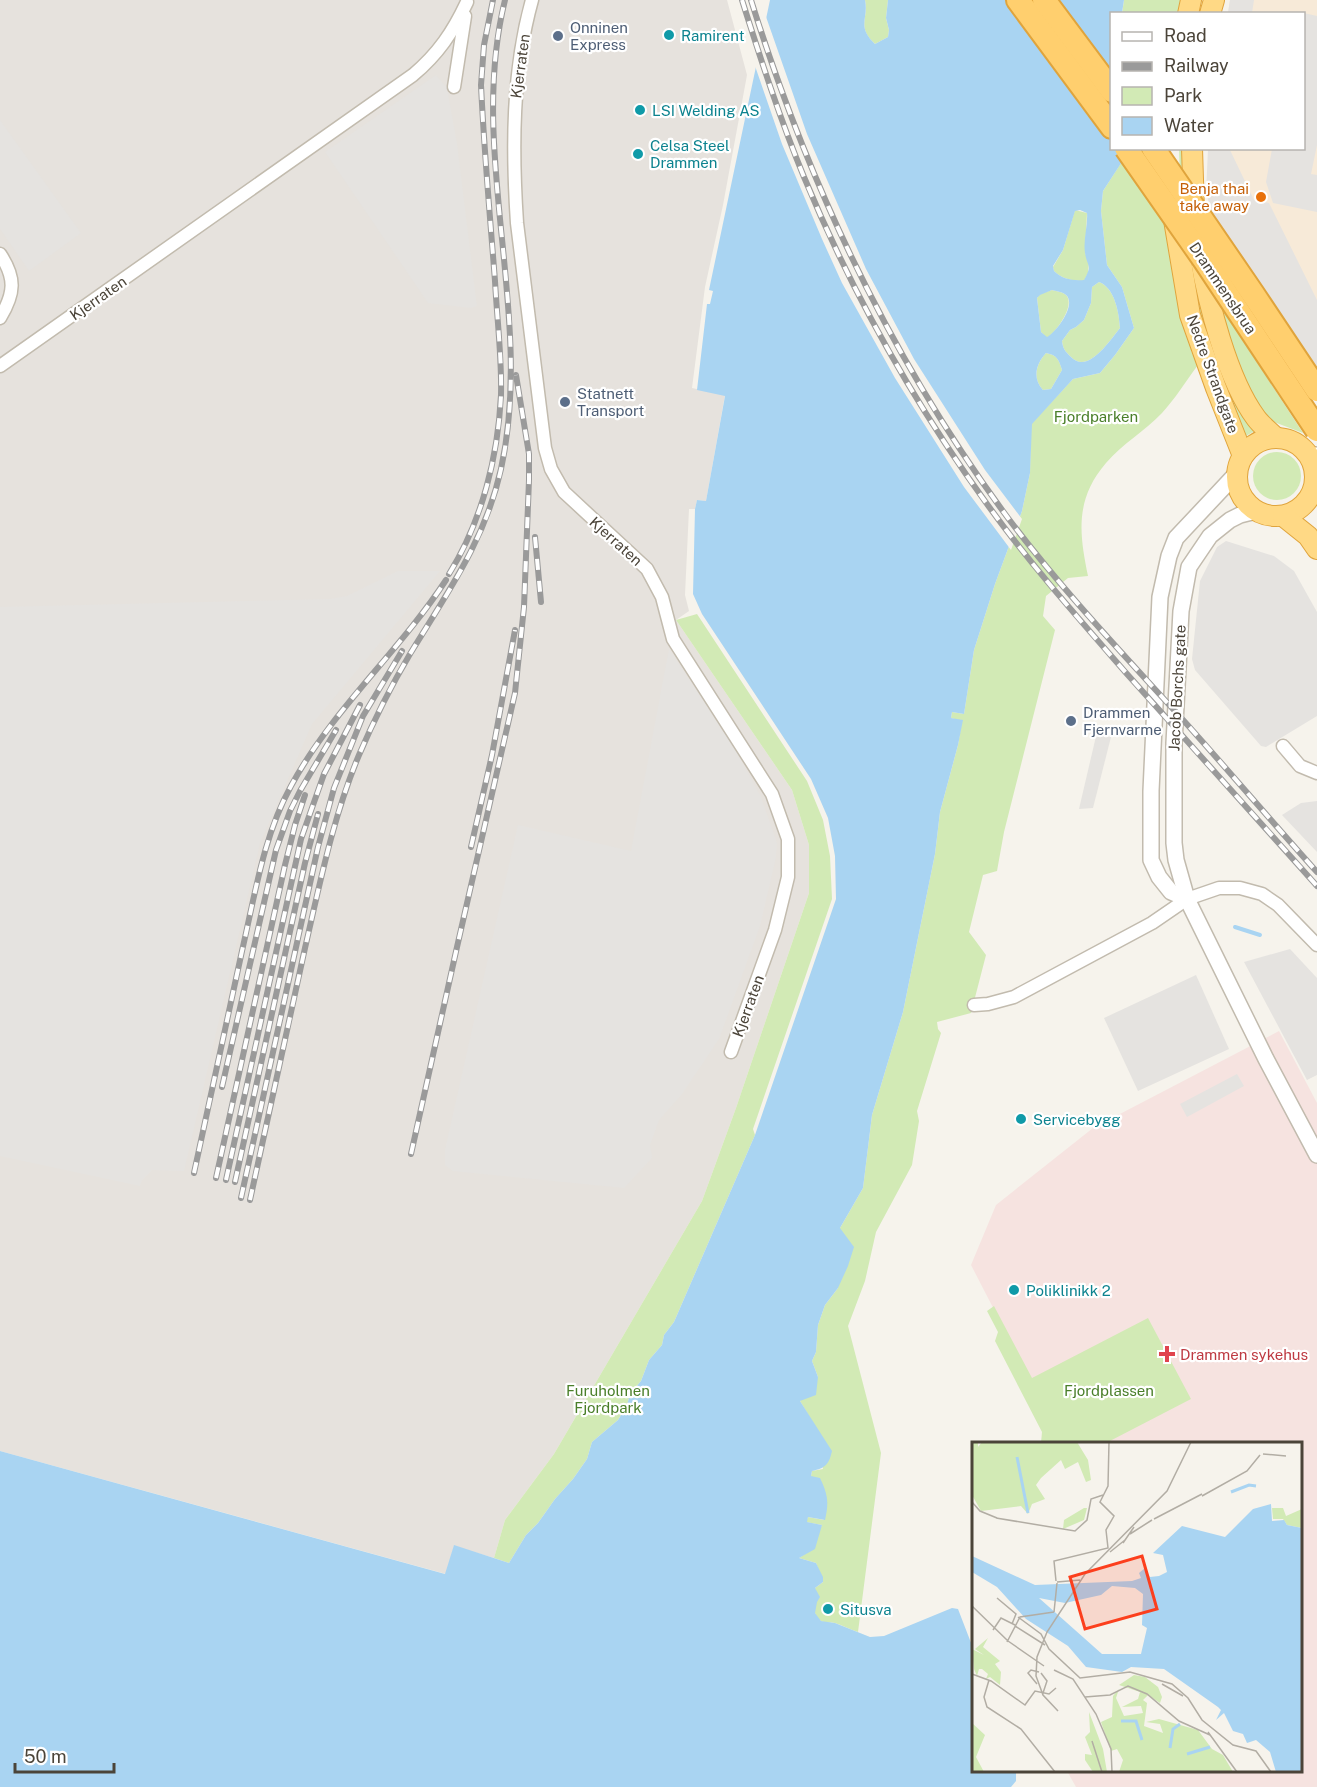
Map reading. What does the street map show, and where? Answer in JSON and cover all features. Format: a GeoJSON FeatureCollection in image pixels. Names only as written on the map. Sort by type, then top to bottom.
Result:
{"type":"FeatureCollection","features":[{"type":"Feature","properties":{"kind":"highway"},"geometry":{"type":"LineString","coordinates":[[1018,0],[1110,125]]}},
{"type":"Feature","properties":{"kind":"highway"},"geometry":{"type":"LineString","coordinates":[[1044,0],[1110,88]]}},
{"type":"Feature","properties":{"kind":"highway","name":"Drammensbrua"},"geometry":{"type":"LineString","coordinates":[[1127,150],[1205,261],[1317,430]]}},
{"type":"Feature","properties":{"kind":"highway","name":"Drammensbrua"},"geometry":{"type":"LineString","coordinates":[[1153,150],[1317,390]]}},
{"type":"Feature","properties":{"kind":"highway","name":"Nedre Strandgate"},"geometry":{"type":"LineString","coordinates":[[1170,150],[1175,233],[1190,315],[1240,464]]}},
{"type":"Feature","properties":{"kind":"highway","name":"Nedre Strandgate"},"geometry":{"type":"LineString","coordinates":[[1192,150],[1192,196],[1213,316],[1240,390],[1256,418],[1276,438]]}},
{"type":"Feature","properties":{"kind":"highway"},"geometry":{"type":"LineString","coordinates":[[1276,438],[1294,442],[1313,455],[1316,491],[1301,508],[1283,516],[1273,517],[1256,511],[1242,496],[1237,484],[1240,464],[1257,443],[1276,438]]}},
{"type":"Feature","properties":{"kind":"highway"},"geometry":{"type":"LineString","coordinates":[[1283,516],[1308,536],[1317,549]]}},
{"type":"Feature","properties":{"kind":"street","name":"Kjerraten"},"geometry":{"type":"LineString","coordinates":[[532,0],[520,55],[515,105],[514,191],[545,447],[551,469],[564,492],[647,569],[662,597],[673,639],[772,794],[788,839],[788,877],[775,930],[731,1052]]}},
{"type":"Feature","properties":{"kind":"street","name":"Kjerraten"},"geometry":{"type":"LineString","coordinates":[[454,87],[467,1]]}},
{"type":"Feature","properties":{"kind":"street","name":"Kjerraten"},"geometry":{"type":"LineString","coordinates":[[0,366],[413,75],[443,47],[455,28],[467,1]]}},
{"type":"Feature","properties":{"kind":"street"},"geometry":{"type":"LineString","coordinates":[[0,254],[8,266],[12,284],[9,302],[0,318]]}},
{"type":"Feature","properties":{"kind":"street","name":"Jacob Borchs gate"},"geometry":{"type":"LineString","coordinates":[[1187,899],[1171,892],[1159,877],[1152,860],[1151,791],[1160,597],[1169,556],[1176,538],[1240,464]]}},
{"type":"Feature","properties":{"kind":"street","name":"Jacob Borchs gate"},"geometry":{"type":"LineString","coordinates":[[1256,511],[1230,520],[1203,543],[1189,567],[1181,611],[1174,743],[1174,843],[1176,861],[1187,899],[1266,1059],[1317,1155]]}},
{"type":"Feature","properties":{"kind":"street"},"geometry":{"type":"LineString","coordinates":[[1283,746],[1300,766],[1317,773]]}},
{"type":"Feature","properties":{"kind":"street"},"geometry":{"type":"LineString","coordinates":[[974,1005],[1014,997],[1152,923],[1187,899],[1219,888],[1240,888],[1262,894],[1278,905],[1317,945]]}},
{"type":"Feature","properties":{"kind":"shaded area"},"geometry":{"type":"Polygon","coordinates":[[[0,0],[727,0],[747,75],[705,287],[692,388],[725,395],[706,501],[697,500],[695,509],[689,509],[685,595],[689,611],[676,620],[792,790],[809,845],[809,893],[702,1201],[554,1454],[505,1520],[494,1558],[454,1546],[446,1574],[0,1451],[0,0]]]}},
{"type":"Feature","properties":{"kind":"shaded area"},"geometry":{"type":"Polygon","coordinates":[[[1230,0],[1317,0],[1317,401],[1208,150],[1305,150],[1305,12],[1228,12],[1230,0]]]}},
{"type":"Feature","properties":{"kind":"shaded area"},"geometry":{"type":"Polygon","coordinates":[[[1230,0],[1254,0],[1252,12],[1228,12],[1230,0]]]}},
{"type":"Feature","properties":{"kind":"shaded area"},"geometry":{"type":"Polygon","coordinates":[[[1305,13],[1317,16],[1317,145],[1311,174],[1317,175],[1317,212],[1273,203],[1266,182],[1272,150],[1305,150],[1305,13]]]}},
{"type":"Feature","properties":{"kind":"shaded area"},"geometry":{"type":"Polygon","coordinates":[[[436,75],[447,88],[457,143],[477,306],[471,308],[428,303],[325,152],[436,75]]]}},
{"type":"Feature","properties":{"kind":"shaded area"},"geometry":{"type":"Polygon","coordinates":[[[0,120],[81,233],[29,271],[0,229],[0,120]]]}},
{"type":"Feature","properties":{"kind":"shaded area"},"geometry":{"type":"Polygon","coordinates":[[[1208,150],[1230,150],[1254,200],[1269,203],[1317,300],[1317,398],[1227,264],[1206,193],[1208,150]]]}},
{"type":"Feature","properties":{"kind":"shaded area"},"geometry":{"type":"Polygon","coordinates":[[[1226,541],[1274,556],[1294,571],[1317,612],[1317,716],[1266,747],[1261,746],[1195,670],[1192,659],[1200,581],[1217,547],[1226,541]]]}},
{"type":"Feature","properties":{"kind":"shaded area"},"geometry":{"type":"Polygon","coordinates":[[[398,571],[440,571],[312,724],[260,843],[184,1171],[152,1170],[142,1180],[140,1186],[0,1156],[0,607],[330,599],[347,596],[398,571]]]}},
{"type":"Feature","properties":{"kind":"shaded area"},"geometry":{"type":"Polygon","coordinates":[[[669,649],[734,748],[761,797],[777,843],[776,857],[760,926],[719,1039],[682,1094],[659,1120],[650,1145],[652,1158],[624,1188],[453,1171],[445,1165],[445,1150],[518,825],[631,851],[669,649]]]}},
{"type":"Feature","properties":{"kind":"shaded area"},"geometry":{"type":"Polygon","coordinates":[[[1097,732],[1111,737],[1093,808],[1079,809],[1097,732]]]}},
{"type":"Feature","properties":{"kind":"shaded area"},"geometry":{"type":"Polygon","coordinates":[[[1317,801],[1317,852],[1282,815],[1301,803],[1317,801]]]}},
{"type":"Feature","properties":{"kind":"shaded area"},"geometry":{"type":"Polygon","coordinates":[[[1290,949],[1317,978],[1317,1075],[1307,1080],[1244,962],[1290,949]]]}},
{"type":"Feature","properties":{"kind":"shaded area"},"geometry":{"type":"Polygon","coordinates":[[[1196,975],[1229,1049],[1138,1091],[1104,1018],[1196,975]]]}},
{"type":"Feature","properties":{"kind":"shaded area","name":"Drammen sykehus"},"geometry":{"type":"Polygon","coordinates":[[[1279,1031],[1317,1103],[1317,1787],[1076,1787],[1068,1772],[1302,1772],[1302,1442],[1062,1442],[971,1265],[996,1205],[1093,1128],[1279,1031]]]}},
{"type":"Feature","properties":{"kind":"shaded area"},"geometry":{"type":"Polygon","coordinates":[[[1237,1074],[1244,1086],[1187,1117],[1180,1104],[1237,1074]]]}},
{"type":"Feature","properties":{"kind":"green space"},"geometry":{"type":"Polygon","coordinates":[[[865,0],[888,0],[886,18],[888,37],[875,44],[866,32],[865,0]]]}},
{"type":"Feature","properties":{"kind":"green space"},"geometry":{"type":"Polygon","coordinates":[[[1124,0],[1182,0],[1180,12],[1122,12],[1124,0]]]}},
{"type":"Feature","properties":{"kind":"green space","name":"Fjordparken"},"geometry":{"type":"Polygon","coordinates":[[[1129,150],[1163,150],[1166,231],[1175,286],[1192,353],[1198,365],[1162,413],[1119,450],[1096,476],[1084,503],[1082,517],[1083,545],[1088,576],[1068,578],[1046,596],[1043,616],[1055,630],[1004,832],[997,871],[983,875],[969,932],[986,955],[971,1013],[937,1022],[941,1033],[917,1111],[919,1121],[912,1165],[876,1232],[865,1281],[848,1326],[881,1453],[858,1632],[835,1623],[823,1622],[816,1617],[815,1588],[823,1582],[816,1563],[799,1558],[808,1552],[822,1525],[806,1522],[808,1517],[824,1520],[811,1476],[812,1471],[823,1469],[812,1421],[800,1401],[818,1377],[812,1361],[816,1352],[818,1325],[825,1305],[838,1288],[840,1228],[863,1188],[872,1115],[903,1012],[935,854],[940,812],[958,745],[962,721],[951,718],[952,712],[964,714],[974,650],[1022,511],[1030,473],[1031,424],[1073,379],[1100,373],[1134,328],[1122,287],[1107,265],[1101,211],[1103,191],[1129,150]]]}},
{"type":"Feature","properties":{"kind":"green space"},"geometry":{"type":"Polygon","coordinates":[[[1179,150],[1184,150],[1187,216],[1256,430],[1246,436],[1202,325],[1181,213],[1179,150]]]}},
{"type":"Feature","properties":{"kind":"green space"},"geometry":{"type":"Polygon","coordinates":[[[1075,210],[1087,213],[1085,253],[1089,262],[1088,273],[1084,281],[1064,278],[1054,271],[1053,267],[1063,250],[1075,210]]]}},
{"type":"Feature","properties":{"kind":"green space"},"geometry":{"type":"Polygon","coordinates":[[[1099,282],[1112,295],[1120,328],[1098,354],[1084,362],[1078,361],[1066,351],[1062,341],[1070,330],[1084,320],[1091,303],[1092,287],[1099,282]]]}},
{"type":"Feature","properties":{"kind":"green space"},"geometry":{"type":"Polygon","coordinates":[[[1052,290],[1066,295],[1069,305],[1060,324],[1047,338],[1041,332],[1037,298],[1040,294],[1052,290]]]}},
{"type":"Feature","properties":{"kind":"green space"},"geometry":{"type":"Polygon","coordinates":[[[1221,307],[1303,433],[1274,422],[1264,414],[1244,379],[1220,313],[1221,307]]]}},
{"type":"Feature","properties":{"kind":"green space"},"geometry":{"type":"Polygon","coordinates":[[[1046,353],[1057,359],[1062,370],[1051,389],[1043,390],[1036,376],[1040,362],[1046,353]]]}},
{"type":"Feature","properties":{"kind":"green space"},"geometry":{"type":"Polygon","coordinates":[[[1272,452],[1282,452],[1294,459],[1301,471],[1301,481],[1294,493],[1282,500],[1272,500],[1257,489],[1253,481],[1253,471],[1264,456],[1272,452]]]}},
{"type":"Feature","properties":{"kind":"green space","name":"Furuholmen Fjordpark"},"geometry":{"type":"Polygon","coordinates":[[[697,614],[807,781],[823,820],[830,856],[832,899],[753,1129],[755,1135],[674,1322],[664,1335],[662,1345],[649,1360],[641,1381],[630,1394],[627,1405],[618,1420],[592,1442],[587,1459],[538,1523],[526,1535],[509,1563],[494,1558],[505,1520],[554,1454],[702,1201],[809,893],[809,845],[792,790],[676,620],[697,614]]]}},
{"type":"Feature","properties":{"kind":"green space","name":"Fjordplassen"},"geometry":{"type":"Polygon","coordinates":[[[994,1306],[1032,1378],[1148,1318],[1191,1399],[1108,1442],[1041,1442],[1042,1432],[995,1341],[998,1332],[987,1311],[994,1306]]]}},
{"type":"Feature","properties":{"kind":"water"},"geometry":{"type":"Polygon","coordinates":[[[770,0],[865,0],[866,32],[875,44],[888,37],[886,18],[888,0],[1124,0],[1122,12],[1110,12],[1110,150],[1129,151],[1103,191],[1101,211],[1107,265],[1122,287],[1134,328],[1100,373],[1073,379],[1032,424],[1030,473],[1022,511],[974,650],[964,714],[952,712],[951,718],[963,720],[940,812],[935,854],[903,1012],[872,1115],[863,1188],[840,1228],[854,1247],[838,1288],[825,1305],[818,1325],[816,1352],[812,1361],[818,1377],[816,1395],[800,1401],[832,1451],[826,1465],[812,1471],[811,1476],[820,1478],[825,1489],[827,1503],[825,1520],[808,1517],[807,1522],[822,1525],[815,1549],[799,1558],[816,1563],[823,1577],[823,1582],[815,1588],[820,1597],[815,1613],[821,1621],[835,1623],[870,1637],[884,1636],[952,1608],[958,1609],[972,1645],[972,1772],[1016,1772],[1016,1781],[1011,1787],[0,1787],[0,1451],[445,1574],[454,1545],[509,1563],[526,1535],[538,1523],[587,1459],[592,1442],[618,1420],[627,1405],[630,1394],[641,1381],[649,1360],[662,1345],[664,1335],[674,1322],[755,1135],[836,899],[835,856],[828,818],[811,779],[702,614],[693,594],[695,509],[697,500],[706,501],[725,396],[697,390],[707,304],[710,304],[713,291],[709,290],[770,0]],[[1080,210],[1075,211],[1063,250],[1053,266],[1057,274],[1072,280],[1084,280],[1089,268],[1085,248],[1087,213],[1080,210]],[[1099,282],[1092,287],[1091,303],[1084,320],[1070,330],[1062,341],[1066,351],[1078,361],[1084,362],[1098,354],[1120,328],[1112,295],[1099,282]],[[1052,290],[1037,298],[1041,332],[1047,337],[1064,318],[1069,305],[1069,299],[1065,294],[1052,290]],[[1046,353],[1038,366],[1036,376],[1043,390],[1051,389],[1062,370],[1059,361],[1046,353]]]}},
{"type":"Feature","properties":{"kind":"pier"},"geometry":{"type":"Polygon","coordinates":[[[764,11],[807,134],[866,269],[914,359],[985,470],[1022,519],[1011,550],[964,487],[895,378],[842,283],[782,144],[754,63],[764,11]]]}},
{"type":"Feature","properties":{"kind":"waterway"},"geometry":{"type":"LineString","coordinates":[[1235,927],[1260,935]]}},
{"type":"Feature","properties":{"kind":"railway"},"geometry":{"type":"LineString","coordinates":[[449,574],[471,532],[486,488],[496,442],[501,395],[481,85],[484,45],[493,0]]}},
{"type":"Feature","properties":{"kind":"railway"},"geometry":{"type":"LineString","coordinates":[[250,1200],[322,875],[334,826],[350,778],[389,691],[451,588],[475,543],[494,495],[501,469],[509,411],[511,352],[493,116],[495,58],[505,0]]}},
{"type":"Feature","properties":{"kind":"railway"},"geometry":{"type":"LineString","coordinates":[[742,0],[787,133],[823,220],[864,305],[934,427],[987,504],[1055,591],[1317,886]]}},
{"type":"Feature","properties":{"kind":"railway"},"geometry":{"type":"LineString","coordinates":[[751,0],[799,137],[827,204],[891,334],[927,397],[966,458],[1008,518],[1072,596],[1317,872]]}},
{"type":"Feature","properties":{"kind":"railway"},"geometry":{"type":"LineString","coordinates":[[411,1154],[515,693],[524,607],[529,480],[529,454],[516,375]]}},
{"type":"Feature","properties":{"kind":"railway"},"geometry":{"type":"LineString","coordinates":[[535,537],[541,602]]}},
{"type":"Feature","properties":{"kind":"railway"},"geometry":{"type":"LineString","coordinates":[[194,1173],[256,888],[273,825],[281,805],[326,732],[408,632],[446,580]]}},
{"type":"Feature","properties":{"kind":"railway"},"geometry":{"type":"LineString","coordinates":[[471,847],[492,755],[515,630]]}},
{"type":"Feature","properties":{"kind":"railway"},"geometry":{"type":"LineString","coordinates":[[241,1198],[318,847],[334,788],[363,716],[402,651]]}},
{"type":"Feature","properties":{"kind":"railway"},"geometry":{"type":"LineString","coordinates":[[226,1180],[301,839],[324,774],[360,705]]}},
{"type":"Feature","properties":{"kind":"railway"},"geometry":{"type":"LineString","coordinates":[[222,1087],[276,850],[290,811],[336,730]]}},
{"type":"Feature","properties":{"kind":"railway"},"geometry":{"type":"LineString","coordinates":[[216,1178],[285,865],[305,795]]}},
{"type":"Feature","properties":{"kind":"railway"},"geometry":{"type":"LineString","coordinates":[[235,1182],[305,863],[318,814]]}},
{"type":"Feature","properties":{"kind":"place","name":"Ramirent"},"geometry":{"type":"Point","coordinates":[669,35]}},
{"type":"Feature","properties":{"kind":"place","name":"Onninen Express"},"geometry":{"type":"Point","coordinates":[558,36]}},
{"type":"Feature","properties":{"kind":"place","name":"LSI Welding AS"},"geometry":{"type":"Point","coordinates":[640,110]}},
{"type":"Feature","properties":{"kind":"place","name":"Celsa Steel Drammen"},"geometry":{"type":"Point","coordinates":[638,154]}},
{"type":"Feature","properties":{"kind":"place","name":"Benja thai take away"},"geometry":{"type":"Point","coordinates":[1261,197]}},
{"type":"Feature","properties":{"kind":"place","name":"Statnett Transport"},"geometry":{"type":"Point","coordinates":[565,402]}},
{"type":"Feature","properties":{"kind":"place","name":"Drammen Fjernvarme"},"geometry":{"type":"Point","coordinates":[1071,721]}},
{"type":"Feature","properties":{"kind":"place","name":"Servicebygg"},"geometry":{"type":"Point","coordinates":[1021,1119]}},
{"type":"Feature","properties":{"kind":"place","name":"Poliklinikk 2"},"geometry":{"type":"Point","coordinates":[1014,1290]}},
{"type":"Feature","properties":{"kind":"place","name":"Drammen sykehus"},"geometry":{"type":"Point","coordinates":[1167,1354]}},
{"type":"Feature","properties":{"kind":"place","name":"Situsva"},"geometry":{"type":"Point","coordinates":[828,1609]}}]}
